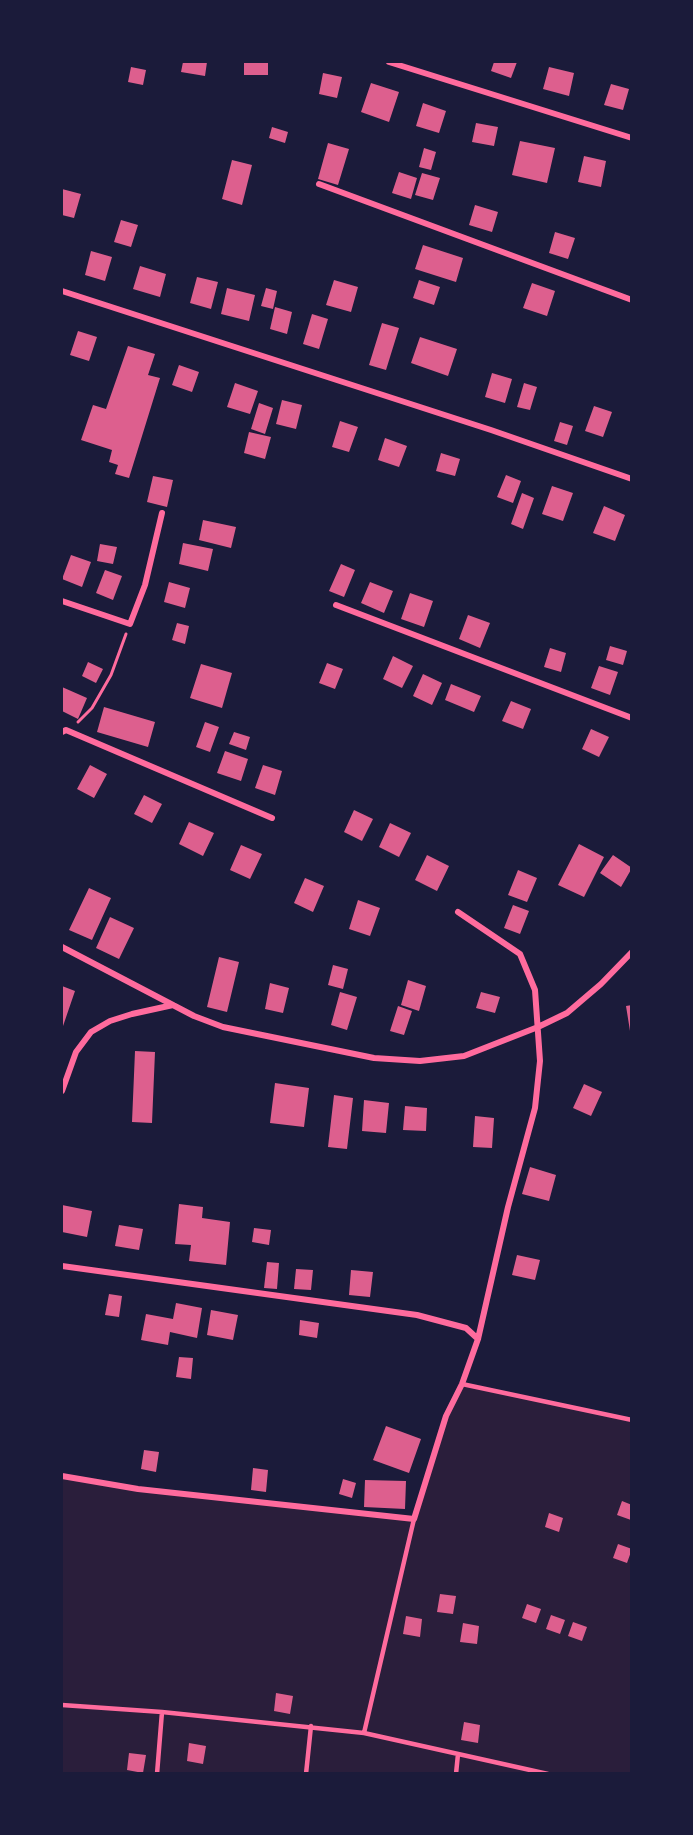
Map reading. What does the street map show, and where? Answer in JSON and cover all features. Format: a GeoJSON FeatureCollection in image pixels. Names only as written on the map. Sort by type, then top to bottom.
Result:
{"type":"FeatureCollection","features":[{"type":"Feature","properties":{"kind":"street"},"geometry":{"type":"LineString","coordinates":[[389,62],[632,138]]}},
{"type":"Feature","properties":{"kind":"street"},"geometry":{"type":"LineString","coordinates":[[319,184],[632,300]]}},
{"type":"Feature","properties":{"kind":"street"},"geometry":{"type":"LineString","coordinates":[[62,291],[480,426],[632,479]]}},
{"type":"Feature","properties":{"kind":"street"},"geometry":{"type":"LineString","coordinates":[[62,601],[130,624],[145,585],[162,513]]}},
{"type":"Feature","properties":{"kind":"street"},"geometry":{"type":"LineString","coordinates":[[336,605],[632,718]]}},
{"type":"Feature","properties":{"kind":"street"},"geometry":{"type":"LineString","coordinates":[[64,731],[272,818]]}},
{"type":"Feature","properties":{"kind":"street"},"geometry":{"type":"LineString","coordinates":[[62,1476],[138,1489],[414,1519],[446,1416],[462,1384],[478,1339],[508,1207],[535,1108],[540,1061],[535,990],[520,954],[458,912]]}},
{"type":"Feature","properties":{"kind":"street"},"geometry":{"type":"LineString","coordinates":[[62,947],[224,1028],[374,1058],[420,1061],[464,1056],[538,1028],[567,1012],[601,984],[632,952]]}},
{"type":"Feature","properties":{"kind":"street"},"geometry":{"type":"LineString","coordinates":[[62,1091],[76,1052],[91,1032],[132,1014],[174,1005]]}},
{"type":"Feature","properties":{"kind":"street"},"geometry":{"type":"LineString","coordinates":[[62,1266],[417,1315],[466,1328],[478,1339]]}},
{"type":"Feature","properties":{"kind":"lane"},"geometry":{"type":"LineString","coordinates":[[462,1384],[632,1420]]}},
{"type":"Feature","properties":{"kind":"lane"},"geometry":{"type":"LineString","coordinates":[[364,1733],[414,1519]]}},
{"type":"Feature","properties":{"kind":"lane"},"geometry":{"type":"LineString","coordinates":[[62,1705],[162,1712],[364,1733],[548,1773]]}},
{"type":"Feature","properties":{"kind":"lane"},"geometry":{"type":"LineString","coordinates":[[157,1773],[162,1712]]}},
{"type":"Feature","properties":{"kind":"lane"},"geometry":{"type":"LineString","coordinates":[[306,1773],[311,1726]]}},
{"type":"Feature","properties":{"kind":"lane"},"geometry":{"type":"LineString","coordinates":[[456,1773],[458,1754]]}},
{"type":"Feature","properties":{"kind":"path"},"geometry":{"type":"LineString","coordinates":[[64,731],[92,708],[111,675],[130,624]]}},
{"type":"Feature","properties":{"kind":"shaded area"},"geometry":{"type":"Polygon","coordinates":[[[462,1384],[631,1420],[631,1773],[62,1773],[62,1476],[138,1489],[413,1519],[446,1416],[462,1384]]]}},
{"type":"Feature","properties":{"kind":"building"},"geometry":{"type":"Polygon","coordinates":[[[183,62],[207,62],[205,76],[181,72],[183,62]]]}},
{"type":"Feature","properties":{"kind":"building"},"geometry":{"type":"Polygon","coordinates":[[[244,62],[268,62],[268,75],[244,75],[244,62]]]}},
{"type":"Feature","properties":{"kind":"building"},"geometry":{"type":"Polygon","coordinates":[[[494,62],[517,62],[511,78],[491,71],[494,62]]]}},
{"type":"Feature","properties":{"kind":"building"},"geometry":{"type":"Polygon","coordinates":[[[131,67],[146,70],[143,85],[128,82],[131,67]]]}},
{"type":"Feature","properties":{"kind":"building"},"geometry":{"type":"Polygon","coordinates":[[[549,67],[574,73],[569,96],[543,89],[549,67]]]}},
{"type":"Feature","properties":{"kind":"building"},"geometry":{"type":"Polygon","coordinates":[[[323,73],[342,77],[337,98],[319,94],[323,73]]]}},
{"type":"Feature","properties":{"kind":"building"},"geometry":{"type":"Polygon","coordinates":[[[371,83],[399,92],[389,122],[361,112],[371,83]]]}},
{"type":"Feature","properties":{"kind":"building"},"geometry":{"type":"Polygon","coordinates":[[[611,84],[629,89],[623,110],[604,105],[611,84]]]}},
{"type":"Feature","properties":{"kind":"building"},"geometry":{"type":"Polygon","coordinates":[[[423,103],[446,111],[439,133],[416,126],[423,103]]]}},
{"type":"Feature","properties":{"kind":"building"},"geometry":{"type":"Polygon","coordinates":[[[476,123],[498,127],[494,146],[472,142],[476,123]]]}},
{"type":"Feature","properties":{"kind":"building"},"geometry":{"type":"Polygon","coordinates":[[[272,127],[288,132],[285,143],[269,138],[272,127]]]}},
{"type":"Feature","properties":{"kind":"building"},"geometry":{"type":"Polygon","coordinates":[[[520,141],[555,148],[547,183],[512,175],[520,141]]]}},
{"type":"Feature","properties":{"kind":"building"},"geometry":{"type":"Polygon","coordinates":[[[328,143],[349,149],[338,185],[318,179],[328,143]]]}},
{"type":"Feature","properties":{"kind":"building"},"geometry":{"type":"Polygon","coordinates":[[[424,148],[436,152],[431,170],[419,167],[424,148]]]}},
{"type":"Feature","properties":{"kind":"building"},"geometry":{"type":"Polygon","coordinates":[[[584,156],[606,161],[601,187],[578,182],[584,156]]]}},
{"type":"Feature","properties":{"kind":"building"},"geometry":{"type":"Polygon","coordinates":[[[232,160],[252,165],[242,205],[222,199],[232,160]]]}},
{"type":"Feature","properties":{"kind":"building"},"geometry":{"type":"Polygon","coordinates":[[[399,172],[417,178],[411,199],[392,193],[399,172]]]}},
{"type":"Feature","properties":{"kind":"building"},"geometry":{"type":"Polygon","coordinates":[[[422,173],[440,178],[433,200],[415,195],[422,173]]]}},
{"type":"Feature","properties":{"kind":"building"},"geometry":{"type":"Polygon","coordinates":[[[62,189],[81,194],[74,218],[62,215],[62,189]]]}},
{"type":"Feature","properties":{"kind":"building"},"geometry":{"type":"Polygon","coordinates":[[[475,205],[498,212],[492,232],[469,225],[475,205]]]}},
{"type":"Feature","properties":{"kind":"building"},"geometry":{"type":"Polygon","coordinates":[[[121,220],[138,225],[131,247],[114,242],[121,220]]]}},
{"type":"Feature","properties":{"kind":"building"},"geometry":{"type":"Polygon","coordinates":[[[555,232],[575,238],[568,259],[549,253],[555,232]]]}},
{"type":"Feature","properties":{"kind":"building"},"geometry":{"type":"Polygon","coordinates":[[[423,245],[463,258],[456,282],[415,269],[423,245]]]}},
{"type":"Feature","properties":{"kind":"building"},"geometry":{"type":"Polygon","coordinates":[[[91,251],[112,257],[105,281],[85,275],[91,251]]]}},
{"type":"Feature","properties":{"kind":"building"},"geometry":{"type":"Polygon","coordinates":[[[140,266],[166,274],[160,297],[133,289],[140,266]]]}},
{"type":"Feature","properties":{"kind":"building"},"geometry":{"type":"Polygon","coordinates":[[[197,277],[218,282],[211,309],[190,303],[197,277]]]}},
{"type":"Feature","properties":{"kind":"building"},"geometry":{"type":"Polygon","coordinates":[[[334,280],[358,287],[351,312],[326,305],[334,280]]]}},
{"type":"Feature","properties":{"kind":"building"},"geometry":{"type":"Polygon","coordinates":[[[419,280],[440,287],[434,305],[413,298],[419,280]]]}},
{"type":"Feature","properties":{"kind":"building"},"geometry":{"type":"Polygon","coordinates":[[[532,283],[555,291],[547,316],[523,308],[532,283]]]}},
{"type":"Feature","properties":{"kind":"building"},"geometry":{"type":"Polygon","coordinates":[[[227,288],[255,295],[249,321],[221,314],[227,288]]]}},
{"type":"Feature","properties":{"kind":"building"},"geometry":{"type":"Polygon","coordinates":[[[266,288],[277,291],[273,309],[261,306],[266,288]]]}},
{"type":"Feature","properties":{"kind":"building"},"geometry":{"type":"Polygon","coordinates":[[[275,307],[292,312],[287,334],[270,329],[275,307]]]}},
{"type":"Feature","properties":{"kind":"building"},"geometry":{"type":"Polygon","coordinates":[[[312,314],[328,319],[319,349],[303,344],[312,314]]]}},
{"type":"Feature","properties":{"kind":"building"},"geometry":{"type":"Polygon","coordinates":[[[382,323],[399,328],[386,370],[369,365],[382,323]]]}},
{"type":"Feature","properties":{"kind":"building"},"geometry":{"type":"Polygon","coordinates":[[[78,331],[97,337],[89,361],[70,355],[78,331]]]}},
{"type":"Feature","properties":{"kind":"building"},"geometry":{"type":"Polygon","coordinates":[[[420,337],[457,349],[448,376],[411,363],[420,337]]]}},
{"type":"Feature","properties":{"kind":"building"},"geometry":{"type":"Polygon","coordinates":[[[128,346],[155,354],[148,375],[160,378],[129,478],[115,474],[118,465],[109,462],[112,450],[81,440],[93,405],[106,409],[128,346]]]}},
{"type":"Feature","properties":{"kind":"building"},"geometry":{"type":"Polygon","coordinates":[[[179,365],[199,372],[192,392],[172,385],[179,365]]]}},
{"type":"Feature","properties":{"kind":"building"},"geometry":{"type":"Polygon","coordinates":[[[492,373],[512,379],[505,403],[485,397],[492,373]]]}},
{"type":"Feature","properties":{"kind":"building"},"geometry":{"type":"Polygon","coordinates":[[[235,383],[258,391],[250,414],[227,407],[235,383]]]}},
{"type":"Feature","properties":{"kind":"building"},"geometry":{"type":"Polygon","coordinates":[[[524,383],[537,387],[530,410],[517,407],[524,383]]]}},
{"type":"Feature","properties":{"kind":"building"},"geometry":{"type":"Polygon","coordinates":[[[282,400],[302,405],[296,429],[276,424],[282,400]]]}},
{"type":"Feature","properties":{"kind":"building"},"geometry":{"type":"Polygon","coordinates":[[[259,403],[273,408],[265,434],[251,429],[259,403]]]}},
{"type":"Feature","properties":{"kind":"building"},"geometry":{"type":"Polygon","coordinates":[[[594,406],[612,412],[603,437],[585,431],[594,406]]]}},
{"type":"Feature","properties":{"kind":"building"},"geometry":{"type":"Polygon","coordinates":[[[340,421],[358,427],[349,452],[332,447],[340,421]]]}},
{"type":"Feature","properties":{"kind":"building"},"geometry":{"type":"Polygon","coordinates":[[[560,422],[573,426],[567,445],[554,441],[560,422]]]}},
{"type":"Feature","properties":{"kind":"building"},"geometry":{"type":"Polygon","coordinates":[[[249,432],[271,437],[265,459],[244,453],[249,432]]]}},
{"type":"Feature","properties":{"kind":"building"},"geometry":{"type":"Polygon","coordinates":[[[385,438],[407,446],[399,467],[378,460],[385,438]]]}},
{"type":"Feature","properties":{"kind":"building"},"geometry":{"type":"Polygon","coordinates":[[[441,453],[460,459],[455,476],[436,471],[441,453]]]}},
{"type":"Feature","properties":{"kind":"building"},"geometry":{"type":"Polygon","coordinates":[[[506,475],[521,481],[513,503],[497,497],[506,475]]]}},
{"type":"Feature","properties":{"kind":"building"},"geometry":{"type":"Polygon","coordinates":[[[153,476],[173,480],[167,507],[147,502],[153,476]]]}},
{"type":"Feature","properties":{"kind":"building"},"geometry":{"type":"Polygon","coordinates":[[[552,486],[573,493],[563,521],[542,514],[552,486]]]}},
{"type":"Feature","properties":{"kind":"building"},"geometry":{"type":"Polygon","coordinates":[[[522,493],[534,498],[523,529],[511,524],[522,493]]]}},
{"type":"Feature","properties":{"kind":"building"},"geometry":{"type":"Polygon","coordinates":[[[604,506],[625,515],[615,541],[593,533],[604,506]]]}},
{"type":"Feature","properties":{"kind":"building"},"geometry":{"type":"Polygon","coordinates":[[[203,520],[236,527],[231,548],[199,540],[203,520]]]}},
{"type":"Feature","properties":{"kind":"building"},"geometry":{"type":"Polygon","coordinates":[[[183,543],[213,549],[208,571],[179,564],[183,543]]]}},
{"type":"Feature","properties":{"kind":"building"},"geometry":{"type":"Polygon","coordinates":[[[100,544],[117,547],[113,564],[97,561],[100,544]]]}},
{"type":"Feature","properties":{"kind":"building"},"geometry":{"type":"Polygon","coordinates":[[[71,555],[91,562],[82,587],[62,579],[71,555]]]}},
{"type":"Feature","properties":{"kind":"building"},"geometry":{"type":"Polygon","coordinates":[[[341,564],[355,570],[344,597],[329,591],[341,564]]]}},
{"type":"Feature","properties":{"kind":"building"},"geometry":{"type":"Polygon","coordinates":[[[105,570],[122,576],[113,600],[96,593],[105,570]]]}},
{"type":"Feature","properties":{"kind":"building"},"geometry":{"type":"Polygon","coordinates":[[[169,582],[190,588],[185,608],[164,602],[169,582]]]}},
{"type":"Feature","properties":{"kind":"building"},"geometry":{"type":"Polygon","coordinates":[[[370,582],[393,591],[384,613],[361,603],[370,582]]]}},
{"type":"Feature","properties":{"kind":"building"},"geometry":{"type":"Polygon","coordinates":[[[410,593],[433,601],[424,627],[401,619],[410,593]]]}},
{"type":"Feature","properties":{"kind":"building"},"geometry":{"type":"Polygon","coordinates":[[[468,615],[490,623],[480,648],[459,639],[468,615]]]}},
{"type":"Feature","properties":{"kind":"building"},"geometry":{"type":"Polygon","coordinates":[[[177,623],[189,626],[185,644],[172,640],[177,623]]]}},
{"type":"Feature","properties":{"kind":"building"},"geometry":{"type":"Polygon","coordinates":[[[610,646],[627,651],[623,665],[606,660],[610,646]]]}},
{"type":"Feature","properties":{"kind":"building"},"geometry":{"type":"Polygon","coordinates":[[[550,648],[566,653],[561,672],[544,667],[550,648]]]}},
{"type":"Feature","properties":{"kind":"building"},"geometry":{"type":"Polygon","coordinates":[[[393,656],[413,666],[402,688],[383,679],[393,656]]]}},
{"type":"Feature","properties":{"kind":"building"},"geometry":{"type":"Polygon","coordinates":[[[88,662],[103,669],[96,683],[82,676],[88,662]]]}},
{"type":"Feature","properties":{"kind":"building"},"geometry":{"type":"Polygon","coordinates":[[[327,663],[343,669],[335,689],[319,683],[327,663]]]}},
{"type":"Feature","properties":{"kind":"building"},"geometry":{"type":"Polygon","coordinates":[[[201,664],[232,673],[222,708],[190,698],[201,664]]]}},
{"type":"Feature","properties":{"kind":"building"},"geometry":{"type":"Polygon","coordinates":[[[599,666],[618,672],[610,695],[591,688],[599,666]]]}},
{"type":"Feature","properties":{"kind":"building"},"geometry":{"type":"Polygon","coordinates":[[[423,674],[442,683],[432,705],[413,696],[423,674]]]}},
{"type":"Feature","properties":{"kind":"building"},"geometry":{"type":"Polygon","coordinates":[[[451,684],[481,696],[474,712],[445,700],[451,684]]]}},
{"type":"Feature","properties":{"kind":"building"},"geometry":{"type":"Polygon","coordinates":[[[62,687],[87,698],[78,719],[62,711],[62,687]]]}},
{"type":"Feature","properties":{"kind":"building"},"geometry":{"type":"Polygon","coordinates":[[[511,701],[531,709],[523,729],[502,721],[511,701]]]}},
{"type":"Feature","properties":{"kind":"building"},"geometry":{"type":"Polygon","coordinates":[[[104,707],[155,722],[148,747],[97,732],[104,707]]]}},
{"type":"Feature","properties":{"kind":"building"},"geometry":{"type":"Polygon","coordinates":[[[205,722],[219,727],[210,752],[196,747],[205,722]]]}},
{"type":"Feature","properties":{"kind":"building"},"geometry":{"type":"Polygon","coordinates":[[[591,729],[609,737],[599,757],[582,749],[591,729]]]}},
{"type":"Feature","properties":{"kind":"building"},"geometry":{"type":"Polygon","coordinates":[[[234,732],[250,737],[246,750],[229,744],[234,732]]]}},
{"type":"Feature","properties":{"kind":"building"},"geometry":{"type":"Polygon","coordinates":[[[225,751],[248,759],[241,781],[217,773],[225,751]]]}},
{"type":"Feature","properties":{"kind":"building"},"geometry":{"type":"Polygon","coordinates":[[[90,765],[107,774],[94,798],[77,789],[90,765]]]}},
{"type":"Feature","properties":{"kind":"building"},"geometry":{"type":"Polygon","coordinates":[[[263,765],[282,771],[275,795],[255,788],[263,765]]]}},
{"type":"Feature","properties":{"kind":"building"},"geometry":{"type":"Polygon","coordinates":[[[144,795],[162,804],[152,823],[134,814],[144,795]]]}},
{"type":"Feature","properties":{"kind":"building"},"geometry":{"type":"Polygon","coordinates":[[[354,810],[373,819],[362,841],[344,832],[354,810]]]}},
{"type":"Feature","properties":{"kind":"building"},"geometry":{"type":"Polygon","coordinates":[[[189,822],[214,833],[203,856],[179,844],[189,822]]]}},
{"type":"Feature","properties":{"kind":"building"},"geometry":{"type":"Polygon","coordinates":[[[390,823],[411,833],[399,857],[379,847],[390,823]]]}},
{"type":"Feature","properties":{"kind":"building"},"geometry":{"type":"Polygon","coordinates":[[[579,844],[604,857],[584,897],[558,885],[579,844]]]}},
{"type":"Feature","properties":{"kind":"building"},"geometry":{"type":"Polygon","coordinates":[[[241,845],[262,854],[250,879],[230,870],[241,845]]]}},
{"type":"Feature","properties":{"kind":"building"},"geometry":{"type":"Polygon","coordinates":[[[427,855],[449,866],[437,891],[415,880],[427,855]]]}},
{"type":"Feature","properties":{"kind":"building"},"geometry":{"type":"Polygon","coordinates":[[[613,855],[632,868],[621,887],[600,873],[613,855]]]}},
{"type":"Feature","properties":{"kind":"building"},"geometry":{"type":"Polygon","coordinates":[[[518,870],[537,878],[527,902],[508,895],[518,870]]]}},
{"type":"Feature","properties":{"kind":"building"},"geometry":{"type":"Polygon","coordinates":[[[305,878],[324,886],[313,912],[294,903],[305,878]]]}},
{"type":"Feature","properties":{"kind":"building"},"geometry":{"type":"Polygon","coordinates":[[[89,888],[111,898],[92,940],[69,930],[89,888]]]}},
{"type":"Feature","properties":{"kind":"building"},"geometry":{"type":"Polygon","coordinates":[[[358,900],[380,908],[370,936],[349,929],[358,900]]]}},
{"type":"Feature","properties":{"kind":"building"},"geometry":{"type":"Polygon","coordinates":[[[513,905],[529,911],[520,934],[504,928],[513,905]]]}},
{"type":"Feature","properties":{"kind":"building"},"geometry":{"type":"Polygon","coordinates":[[[110,917],[134,928],[119,959],[96,948],[110,917]]]}},
{"type":"Feature","properties":{"kind":"building"},"geometry":{"type":"Polygon","coordinates":[[[219,957],[239,962],[227,1012],[207,1007],[219,957]]]}},
{"type":"Feature","properties":{"kind":"building"},"geometry":{"type":"Polygon","coordinates":[[[333,965],[348,969],[343,989],[328,985],[333,965]]]}},
{"type":"Feature","properties":{"kind":"building"},"geometry":{"type":"Polygon","coordinates":[[[408,980],[426,986],[419,1011],[401,1005],[408,980]]]}},
{"type":"Feature","properties":{"kind":"building"},"geometry":{"type":"Polygon","coordinates":[[[270,983],[289,988],[283,1013],[265,1009],[270,983]]]}},
{"type":"Feature","properties":{"kind":"building"},"geometry":{"type":"Polygon","coordinates":[[[62,986],[75,991],[62,1029],[62,986]]]}},
{"type":"Feature","properties":{"kind":"building"},"geometry":{"type":"Polygon","coordinates":[[[340,992],[357,997],[347,1030],[331,1025],[340,992]]]}},
{"type":"Feature","properties":{"kind":"building"},"geometry":{"type":"Polygon","coordinates":[[[481,992],[500,997],[495,1013],[476,1008],[481,992]]]}},
{"type":"Feature","properties":{"kind":"building"},"geometry":{"type":"Polygon","coordinates":[[[632,1005],[632,1030],[630,1031],[626,1006],[632,1005]]]}},
{"type":"Feature","properties":{"kind":"building"},"geometry":{"type":"Polygon","coordinates":[[[398,1006],[412,1011],[404,1035],[390,1031],[398,1006]]]}},
{"type":"Feature","properties":{"kind":"building"},"geometry":{"type":"Polygon","coordinates":[[[135,1051],[155,1052],[152,1123],[132,1122],[135,1051]]]}},
{"type":"Feature","properties":{"kind":"building"},"geometry":{"type":"Polygon","coordinates":[[[275,1083],[309,1088],[304,1127],[270,1123],[275,1083]]]}},
{"type":"Feature","properties":{"kind":"building"},"geometry":{"type":"Polygon","coordinates":[[[584,1084],[602,1092],[591,1116],[573,1108],[584,1084]]]}},
{"type":"Feature","properties":{"kind":"building"},"geometry":{"type":"Polygon","coordinates":[[[334,1095],[353,1098],[347,1149],[328,1147],[334,1095]]]}},
{"type":"Feature","properties":{"kind":"building"},"geometry":{"type":"Polygon","coordinates":[[[364,1100],[389,1103],[386,1133],[362,1131],[364,1100]]]}},
{"type":"Feature","properties":{"kind":"building"},"geometry":{"type":"Polygon","coordinates":[[[405,1106],[427,1108],[426,1131],[403,1130],[405,1106]]]}},
{"type":"Feature","properties":{"kind":"building"},"geometry":{"type":"Polygon","coordinates":[[[475,1116],[494,1118],[492,1148],[473,1147],[475,1116]]]}},
{"type":"Feature","properties":{"kind":"building"},"geometry":{"type":"Polygon","coordinates":[[[530,1167],[556,1175],[549,1201],[522,1194],[530,1167]]]}},
{"type":"Feature","properties":{"kind":"building"},"geometry":{"type":"Polygon","coordinates":[[[179,1204],[203,1207],[202,1218],[230,1222],[226,1265],[189,1261],[191,1245],[175,1244],[179,1204]]]}},
{"type":"Feature","properties":{"kind":"building"},"geometry":{"type":"Polygon","coordinates":[[[62,1205],[92,1211],[87,1237],[62,1232],[62,1205]]]}},
{"type":"Feature","properties":{"kind":"building"},"geometry":{"type":"Polygon","coordinates":[[[119,1225],[143,1229],[139,1250],[115,1246],[119,1225]]]}},
{"type":"Feature","properties":{"kind":"building"},"geometry":{"type":"Polygon","coordinates":[[[254,1228],[271,1230],[269,1245],[252,1242],[254,1228]]]}},
{"type":"Feature","properties":{"kind":"building"},"geometry":{"type":"Polygon","coordinates":[[[517,1255],[540,1260],[535,1280],[512,1275],[517,1255]]]}},
{"type":"Feature","properties":{"kind":"building"},"geometry":{"type":"Polygon","coordinates":[[[267,1262],[279,1263],[277,1289],[264,1288],[267,1262]]]}},
{"type":"Feature","properties":{"kind":"building"},"geometry":{"type":"Polygon","coordinates":[[[296,1269],[313,1270],[311,1290],[294,1289],[296,1269]]]}},
{"type":"Feature","properties":{"kind":"building"},"geometry":{"type":"Polygon","coordinates":[[[351,1270],[373,1272],[370,1297],[349,1295],[351,1270]]]}},
{"type":"Feature","properties":{"kind":"building"},"geometry":{"type":"Polygon","coordinates":[[[109,1294],[122,1296],[119,1317],[105,1315],[109,1294]]]}},
{"type":"Feature","properties":{"kind":"building"},"geometry":{"type":"Polygon","coordinates":[[[176,1303],[202,1308],[197,1338],[170,1332],[168,1345],[141,1340],[146,1314],[173,1319],[176,1303]]]}},
{"type":"Feature","properties":{"kind":"building"},"geometry":{"type":"Polygon","coordinates":[[[211,1310],[238,1315],[233,1340],[207,1335],[211,1310]]]}},
{"type":"Feature","properties":{"kind":"building"},"geometry":{"type":"Polygon","coordinates":[[[300,1320],[319,1323],[317,1338],[299,1335],[300,1320]]]}},
{"type":"Feature","properties":{"kind":"building"},"geometry":{"type":"Polygon","coordinates":[[[179,1357],[193,1358],[191,1379],[176,1377],[179,1357]]]}},
{"type":"Feature","properties":{"kind":"building"},"geometry":{"type":"Polygon","coordinates":[[[386,1426],[421,1439],[409,1473],[373,1460],[386,1426]]]}},
{"type":"Feature","properties":{"kind":"building"},"geometry":{"type":"Polygon","coordinates":[[[144,1450],[159,1452],[156,1472],[141,1469],[144,1450]]]}},
{"type":"Feature","properties":{"kind":"building"},"geometry":{"type":"Polygon","coordinates":[[[253,1468],[268,1470],[266,1492],[251,1490],[253,1468]]]}},
{"type":"Feature","properties":{"kind":"building"},"geometry":{"type":"Polygon","coordinates":[[[343,1479],[356,1483],[352,1498],[339,1494],[343,1479]]]}},
{"type":"Feature","properties":{"kind":"building"},"geometry":{"type":"Polygon","coordinates":[[[365,1480],[406,1481],[405,1509],[364,1507],[365,1480]]]}},
{"type":"Feature","properties":{"kind":"building"},"geometry":{"type":"Polygon","coordinates":[[[622,1501],[632,1505],[631,1520],[617,1515],[622,1501]]]}},
{"type":"Feature","properties":{"kind":"building"},"geometry":{"type":"Polygon","coordinates":[[[549,1513],[563,1518],[559,1532],[545,1527],[549,1513]]]}},
{"type":"Feature","properties":{"kind":"building"},"geometry":{"type":"Polygon","coordinates":[[[618,1544],[632,1549],[627,1563],[613,1558],[618,1544]]]}},
{"type":"Feature","properties":{"kind":"building"},"geometry":{"type":"Polygon","coordinates":[[[440,1594],[456,1596],[453,1614],[437,1612],[440,1594]]]}},
{"type":"Feature","properties":{"kind":"building"},"geometry":{"type":"Polygon","coordinates":[[[527,1604],[541,1609],[536,1623],[522,1618],[527,1604]]]}},
{"type":"Feature","properties":{"kind":"building"},"geometry":{"type":"Polygon","coordinates":[[[551,1615],[565,1620],[560,1634],[546,1629],[551,1615]]]}},
{"type":"Feature","properties":{"kind":"building"},"geometry":{"type":"Polygon","coordinates":[[[406,1616],[422,1619],[420,1637],[403,1634],[406,1616]]]}},
{"type":"Feature","properties":{"kind":"building"},"geometry":{"type":"Polygon","coordinates":[[[573,1622],[587,1627],[582,1641],[568,1636],[573,1622]]]}},
{"type":"Feature","properties":{"kind":"building"},"geometry":{"type":"Polygon","coordinates":[[[463,1623],[479,1626],[477,1644],[460,1642],[463,1623]]]}},
{"type":"Feature","properties":{"kind":"building"},"geometry":{"type":"Polygon","coordinates":[[[276,1693],[293,1696],[290,1714],[274,1711],[276,1693]]]}},
{"type":"Feature","properties":{"kind":"building"},"geometry":{"type":"Polygon","coordinates":[[[464,1722],[480,1725],[478,1743],[461,1740],[464,1722]]]}},
{"type":"Feature","properties":{"kind":"building"},"geometry":{"type":"Polygon","coordinates":[[[189,1743],[206,1746],[203,1764],[187,1761],[189,1743]]]}},
{"type":"Feature","properties":{"kind":"building"},"geometry":{"type":"Polygon","coordinates":[[[129,1753],[146,1755],[143,1773],[127,1770],[129,1753]]]}}]}
